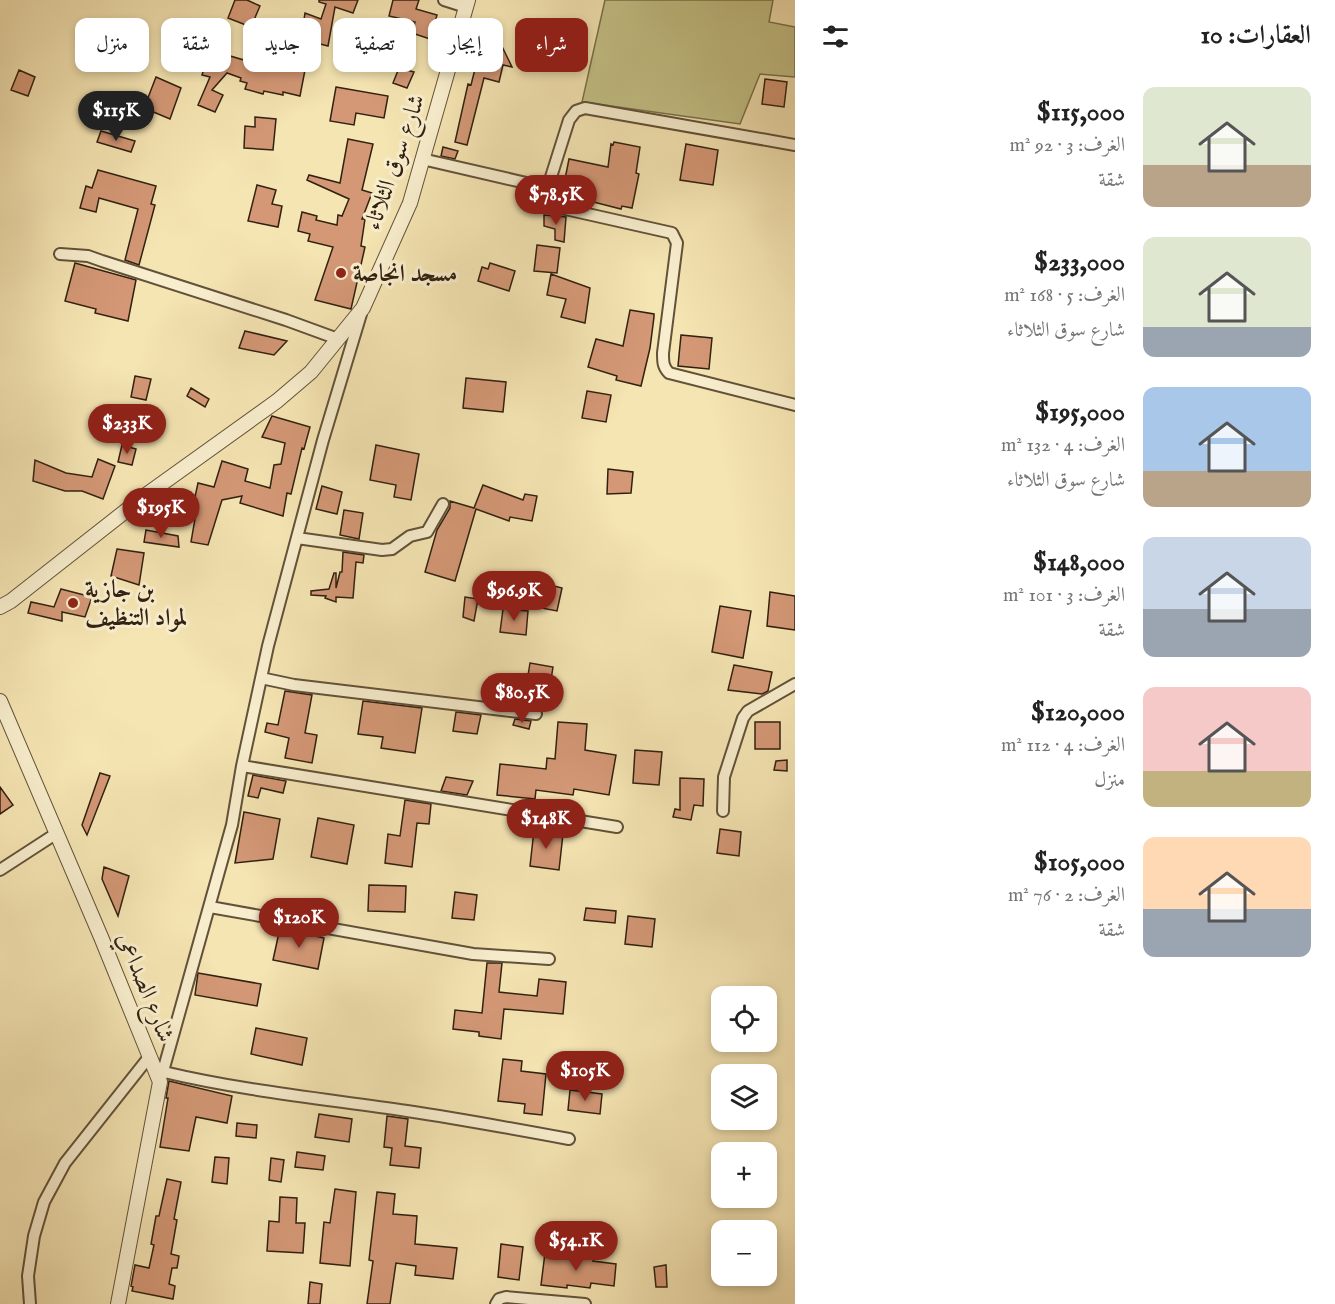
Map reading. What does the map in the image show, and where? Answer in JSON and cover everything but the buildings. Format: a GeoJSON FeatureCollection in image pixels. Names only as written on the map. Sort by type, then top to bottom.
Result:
{"type":"FeatureCollection","features":[{"type":"Feature","properties":{"kind":"street"},"geometry":{"type":"LineString","coordinates":[[444,0],[467,3]]}},
{"type":"Feature","properties":{"kind":"street","name":"شارع سوق الثلاثاء"},"geometry":{"type":"LineString","coordinates":[[0,614],[5,604],[155,489],[277,401],[311,372],[363,308],[410,203],[467,3]]}},
{"type":"Feature","properties":{"kind":"street"},"geometry":{"type":"LineString","coordinates":[[545,196],[569,120],[576,111],[585,108],[795,145]]}},
{"type":"Feature","properties":{"kind":"street"},"geometry":{"type":"LineString","coordinates":[[422,159],[535,185],[561,208],[672,233],[677,243],[663,353],[663,364],[669,373],[795,405]]}},
{"type":"Feature","properties":{"kind":"street"},"geometry":{"type":"LineString","coordinates":[[60,254],[88,256],[338,339]]}},
{"type":"Feature","properties":{"kind":"street"},"geometry":{"type":"LineString","coordinates":[[118,1304],[162,1077],[232,825],[261,678],[297,538],[323,440],[363,308]]}},
{"type":"Feature","properties":{"kind":"street"},"geometry":{"type":"LineString","coordinates":[[297,538],[382,550],[392,549],[410,536],[427,532],[443,504]]}},
{"type":"Feature","properties":{"kind":"street"},"geometry":{"type":"LineString","coordinates":[[261,678],[294,685],[536,714]]}},
{"type":"Feature","properties":{"kind":"street"},"geometry":{"type":"LineString","coordinates":[[723,811],[724,777],[742,718],[748,711],[795,684]]}},
{"type":"Feature","properties":{"kind":"street","name":"شارع الصداعي"},"geometry":{"type":"LineString","coordinates":[[0,701],[149,1057],[162,1077]]}},
{"type":"Feature","properties":{"kind":"street"},"geometry":{"type":"LineString","coordinates":[[242,766],[617,827]]}},
{"type":"Feature","properties":{"kind":"street"},"geometry":{"type":"LineString","coordinates":[[0,870],[57,833]]}},
{"type":"Feature","properties":{"kind":"street"},"geometry":{"type":"LineString","coordinates":[[210,907],[473,954],[549,959]]}},
{"type":"Feature","properties":{"kind":"street"},"geometry":{"type":"LineString","coordinates":[[30,1304],[28,1276],[34,1236],[44,1202],[65,1163],[149,1057]]}},
{"type":"Feature","properties":{"kind":"street"},"geometry":{"type":"LineString","coordinates":[[162,1077],[407,1111],[569,1139]]}},
{"type":"Feature","properties":{"kind":"street"},"geometry":{"type":"LineString","coordinates":[[496,1304],[499,1299],[506,1297],[585,1304]]}},
{"type":"Feature","properties":{"kind":"shaded area"},"geometry":{"type":"Polygon","coordinates":[[[605,0],[773,0],[769,22],[795,27],[795,77],[760,74],[740,124],[582,102],[605,0]]]}},
{"type":"Feature","properties":{"kind":"place","name":"مسجد انجاصة"},"geometry":{"type":"Point","coordinates":[341,273]}},
{"type":"Feature","properties":{"kind":"place","name":"بن جازية لمواد التنظيف"},"geometry":{"type":"Point","coordinates":[73,603]}}]}
